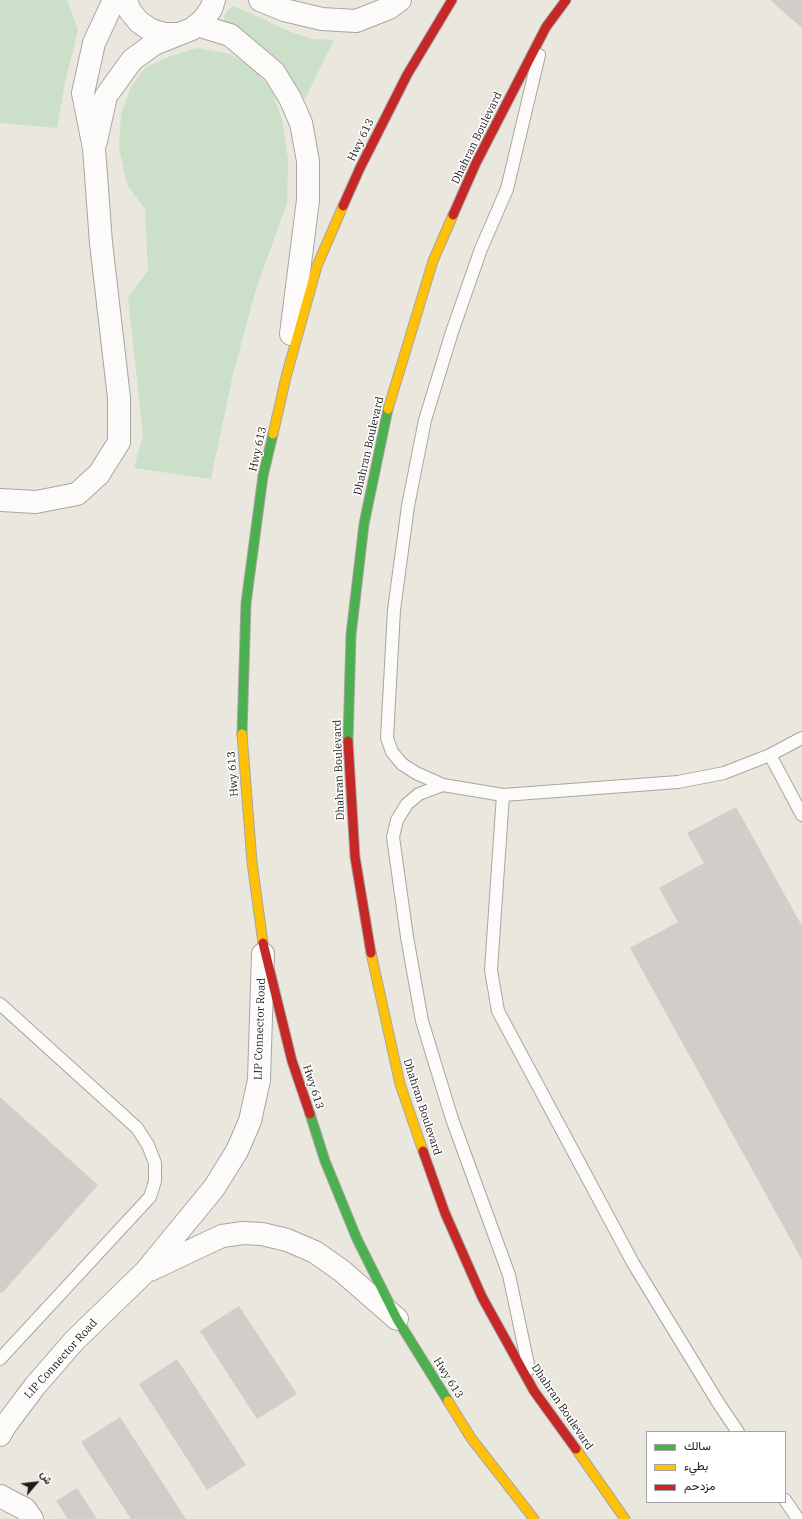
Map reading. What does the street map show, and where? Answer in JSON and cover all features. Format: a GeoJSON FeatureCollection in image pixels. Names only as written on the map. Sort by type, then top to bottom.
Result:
{"type":"FeatureCollection","features":[{"type":"Feature","properties":{"kind":"main road","name":"Hwy 613"},"geometry":{"type":"LineString","coordinates":[[452,0],[404,81],[360,168],[317,266],[286,377],[263,476],[246,603],[242,734],[252,862],[263,943],[292,1062],[325,1161],[357,1239],[397,1319],[471,1438],[534,1519]]}},
{"type":"Feature","properties":{"kind":"main road","name":"Dhahran Boulevard"},"geometry":{"type":"LineString","coordinates":[[566,0],[546,27],[476,163],[433,261],[384,422],[364,524],[351,635],[348,753],[355,857],[375,974],[400,1084],[445,1213],[479,1290],[534,1391],[625,1519]]}},
{"type":"Feature","properties":{"kind":"street"},"geometry":{"type":"LineString","coordinates":[[0,500],[36,502],[77,494],[99,474],[119,442],[119,398],[102,243],[94,148],[83,93],[94,43],[114,0]]}},
{"type":"Feature","properties":{"kind":"street"},"geometry":{"type":"LineString","coordinates":[[126,0],[130,11],[139,22],[151,30],[164,34],[188,30],[230,35],[274,72],[290,98],[301,123],[308,161],[308,200],[286,377]]}},
{"type":"Feature","properties":{"kind":"street"},"geometry":{"type":"LineString","coordinates":[[94,148],[106,96],[132,60],[154,44],[188,30],[203,20],[211,9],[214,0]]}},
{"type":"Feature","properties":{"kind":"street"},"geometry":{"type":"LineString","coordinates":[[260,0],[284,10],[322,19],[356,21],[389,8],[400,0]]}},
{"type":"Feature","properties":{"kind":"street","name":"LIP Connector Road"},"geometry":{"type":"LineString","coordinates":[[0,1435],[35,1386],[69,1347],[145,1272],[214,1188],[237,1152],[250,1121],[259,1080],[263,943]]}},
{"type":"Feature","properties":{"kind":"street","name":"LIP Connector Road"},"geometry":{"type":"LineString","coordinates":[[145,1272],[222,1236],[242,1233],[262,1234],[288,1240],[315,1252],[342,1271],[397,1319]]}},
{"type":"Feature","properties":{"kind":"street"},"geometry":{"type":"LineString","coordinates":[[0,1496],[25,1508],[32,1519]]}},
{"type":"Feature","properties":{"kind":"lane"},"geometry":{"type":"LineString","coordinates":[[546,27],[507,189],[481,249],[452,332],[425,420],[408,506],[394,610],[387,738],[392,752],[402,764],[443,785],[503,795],[678,782],[724,773],[770,755],[802,738]]}},
{"type":"Feature","properties":{"kind":"lane"},"geometry":{"type":"LineString","coordinates":[[770,755],[802,815]]}},
{"type":"Feature","properties":{"kind":"lane"},"geometry":{"type":"LineString","coordinates":[[443,785],[419,794],[407,804],[397,820],[393,838],[406,937],[422,1021],[452,1119],[509,1275],[534,1391]]}},
{"type":"Feature","properties":{"kind":"lane"},"geometry":{"type":"LineString","coordinates":[[503,795],[491,970],[498,1011],[633,1263],[737,1431]]}},
{"type":"Feature","properties":{"kind":"lane"},"geometry":{"type":"LineString","coordinates":[[0,1004],[137,1128],[148,1145],[155,1163],[155,1181],[150,1197],[0,1359]]}},
{"type":"Feature","properties":{"kind":"lane"},"geometry":{"type":"LineString","coordinates":[[786,1501],[798,1519]]}},
{"type":"Feature","properties":{"kind":"green space"},"geometry":{"type":"Polygon","coordinates":[[[0,0],[67,0],[78,30],[65,83],[57,128],[0,123],[0,0]]]}},
{"type":"Feature","properties":{"kind":"green space"},"geometry":{"type":"Polygon","coordinates":[[[234,6],[291,32],[313,39],[334,40],[305,99],[280,61],[256,41],[223,28],[224,16],[228,10],[234,6]]]}},
{"type":"Feature","properties":{"kind":"green space"},"geometry":{"type":"Polygon","coordinates":[[[197,48],[231,54],[255,70],[272,91],[282,120],[288,159],[287,203],[256,289],[233,374],[211,479],[134,468],[143,435],[128,297],[148,271],[145,209],[127,185],[119,147],[121,114],[131,87],[145,68],[171,56],[197,48]]]}},
{"type":"Feature","properties":{"kind":"building"},"geometry":{"type":"Polygon","coordinates":[[[770,0],[802,0],[802,28],[770,0]]]}},
{"type":"Feature","properties":{"kind":"building"},"geometry":{"type":"Polygon","coordinates":[[[736,807],[802,926],[802,1260],[630,948],[678,922],[659,888],[704,863],[687,833],[736,807]]]}},
{"type":"Feature","properties":{"kind":"building"},"geometry":{"type":"Polygon","coordinates":[[[0,1097],[98,1185],[2,1293],[0,1292],[0,1097]]]}},
{"type":"Feature","properties":{"kind":"building"},"geometry":{"type":"Polygon","coordinates":[[[239,1306],[297,1394],[257,1419],[200,1331],[239,1306]]]}},
{"type":"Feature","properties":{"kind":"building"},"geometry":{"type":"Polygon","coordinates":[[[177,1359],[246,1465],[207,1490],[139,1384],[177,1359]]]}},
{"type":"Feature","properties":{"kind":"building"},"geometry":{"type":"Polygon","coordinates":[[[120,1417],[186,1519],[131,1519],[81,1442],[120,1417]]]}},
{"type":"Feature","properties":{"kind":"building"},"geometry":{"type":"Polygon","coordinates":[[[77,1488],[97,1519],[68,1519],[56,1501],[77,1488]]]}},
{"type":"Feature","properties":{"kind":"traffic: fast"},"geometry":{"type":"LineString","coordinates":[[348,741],[351,635],[364,524],[388,409]]}},
{"type":"Feature","properties":{"kind":"traffic: fast"},"geometry":{"type":"LineString","coordinates":[[242,734],[246,603],[263,476],[273,434]]}},
{"type":"Feature","properties":{"kind":"traffic: fast"},"geometry":{"type":"LineString","coordinates":[[310,1114],[325,1161],[357,1239],[397,1319],[448,1401]]}},
{"type":"Feature","properties":{"kind":"traffic: slow"},"geometry":{"type":"LineString","coordinates":[[273,434],[286,377],[317,266],[343,206]]}},
{"type":"Feature","properties":{"kind":"traffic: slow"},"geometry":{"type":"LineString","coordinates":[[388,409],[433,261],[453,215]]}},
{"type":"Feature","properties":{"kind":"traffic: slow"},"geometry":{"type":"LineString","coordinates":[[242,734],[252,862],[263,943]]}},
{"type":"Feature","properties":{"kind":"traffic: slow"},"geometry":{"type":"LineString","coordinates":[[371,953],[400,1084],[423,1151]]}},
{"type":"Feature","properties":{"kind":"traffic: slow"},"geometry":{"type":"LineString","coordinates":[[448,1401],[471,1438],[534,1519]]}},
{"type":"Feature","properties":{"kind":"traffic: slow"},"geometry":{"type":"LineString","coordinates":[[576,1449],[625,1519]]}},
{"type":"Feature","properties":{"kind":"traffic: jam"},"geometry":{"type":"LineString","coordinates":[[343,206],[360,168],[407,75],[452,0]]}},
{"type":"Feature","properties":{"kind":"traffic: jam"},"geometry":{"type":"LineString","coordinates":[[453,215],[476,163],[546,27],[566,0]]}},
{"type":"Feature","properties":{"kind":"traffic: jam"},"geometry":{"type":"LineString","coordinates":[[348,741],[355,857],[371,953]]}},
{"type":"Feature","properties":{"kind":"traffic: jam"},"geometry":{"type":"LineString","coordinates":[[263,943],[292,1061],[310,1114]]}},
{"type":"Feature","properties":{"kind":"traffic: jam"},"geometry":{"type":"LineString","coordinates":[[423,1151],[445,1213],[482,1297],[534,1391],[576,1449]]}}]}
